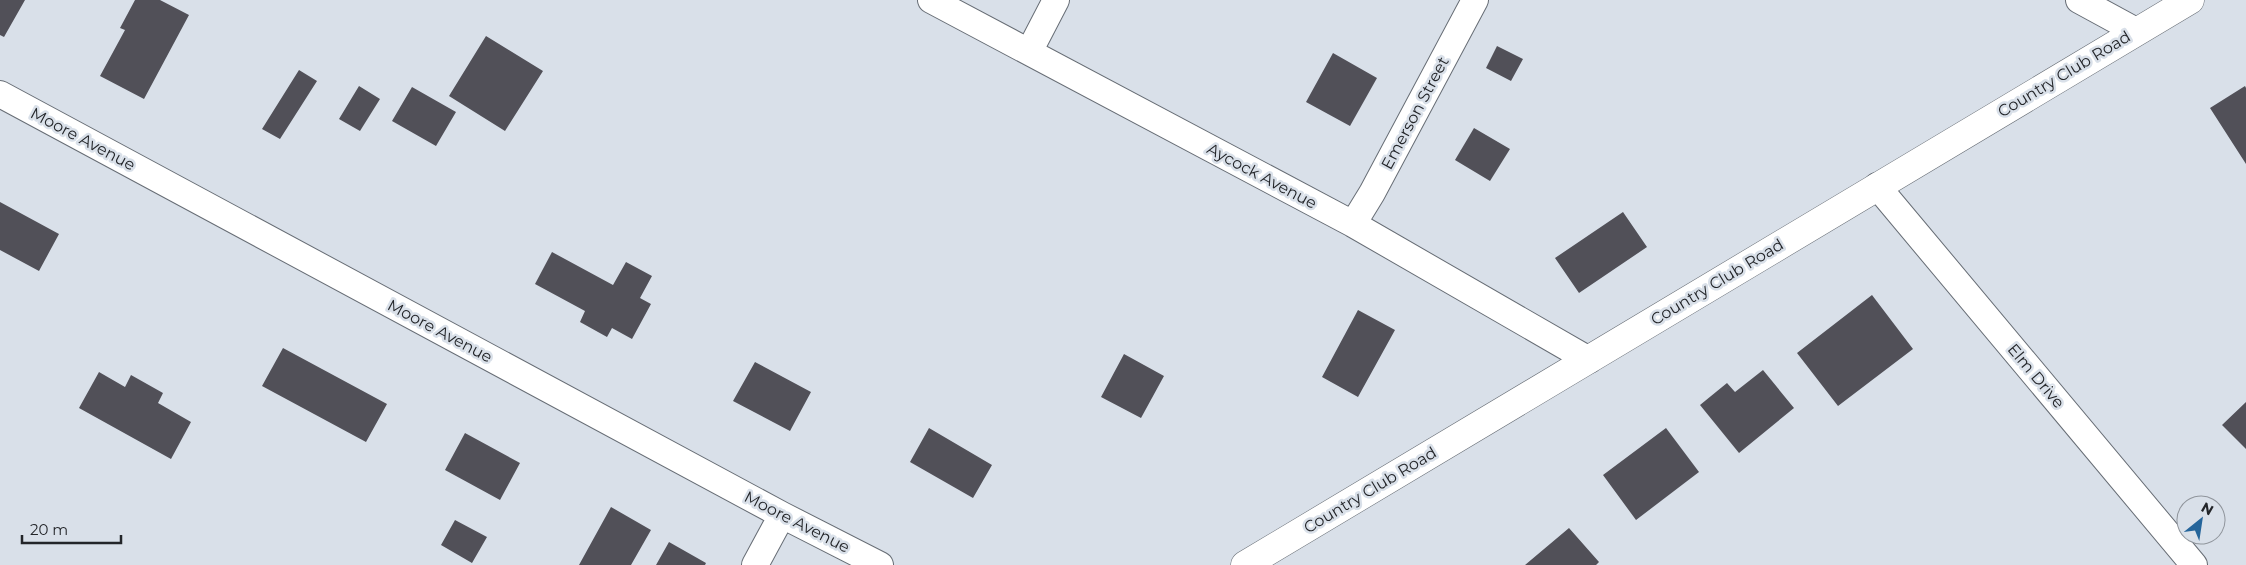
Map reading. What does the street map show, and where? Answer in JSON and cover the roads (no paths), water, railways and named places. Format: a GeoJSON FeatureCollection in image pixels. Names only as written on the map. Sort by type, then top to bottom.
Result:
{"type":"FeatureCollection","features":[{"type":"Feature","properties":{"kind":"street","name":"Aycock Avenue"},"geometry":{"type":"LineString","coordinates":[[931,0],[1353,224],[1589,360]]}},
{"type":"Feature","properties":{"kind":"street"},"geometry":{"type":"LineString","coordinates":[[1029,52],[1056,0]]}},
{"type":"Feature","properties":{"kind":"street","name":"Emerson Street"},"geometry":{"type":"LineString","coordinates":[[1353,224],[1372,193],[1475,0]]}},
{"type":"Feature","properties":{"kind":"street"},"geometry":{"type":"LineString","coordinates":[[2079,0],[2136,31]]}},
{"type":"Feature","properties":{"kind":"street","name":"Country Club Road"},"geometry":{"type":"LineString","coordinates":[[1244,565],[2190,0]]}},
{"type":"Feature","properties":{"kind":"street","name":"Moore Avenue"},"geometry":{"type":"LineString","coordinates":[[0,94],[782,515],[880,565]]}},
{"type":"Feature","properties":{"kind":"street","name":"Elm Drive"},"geometry":{"type":"LineString","coordinates":[[1877,186],[2194,565]]}},
{"type":"Feature","properties":{"kind":"street"},"geometry":{"type":"LineString","coordinates":[[755,565],[782,515]]}}]}
